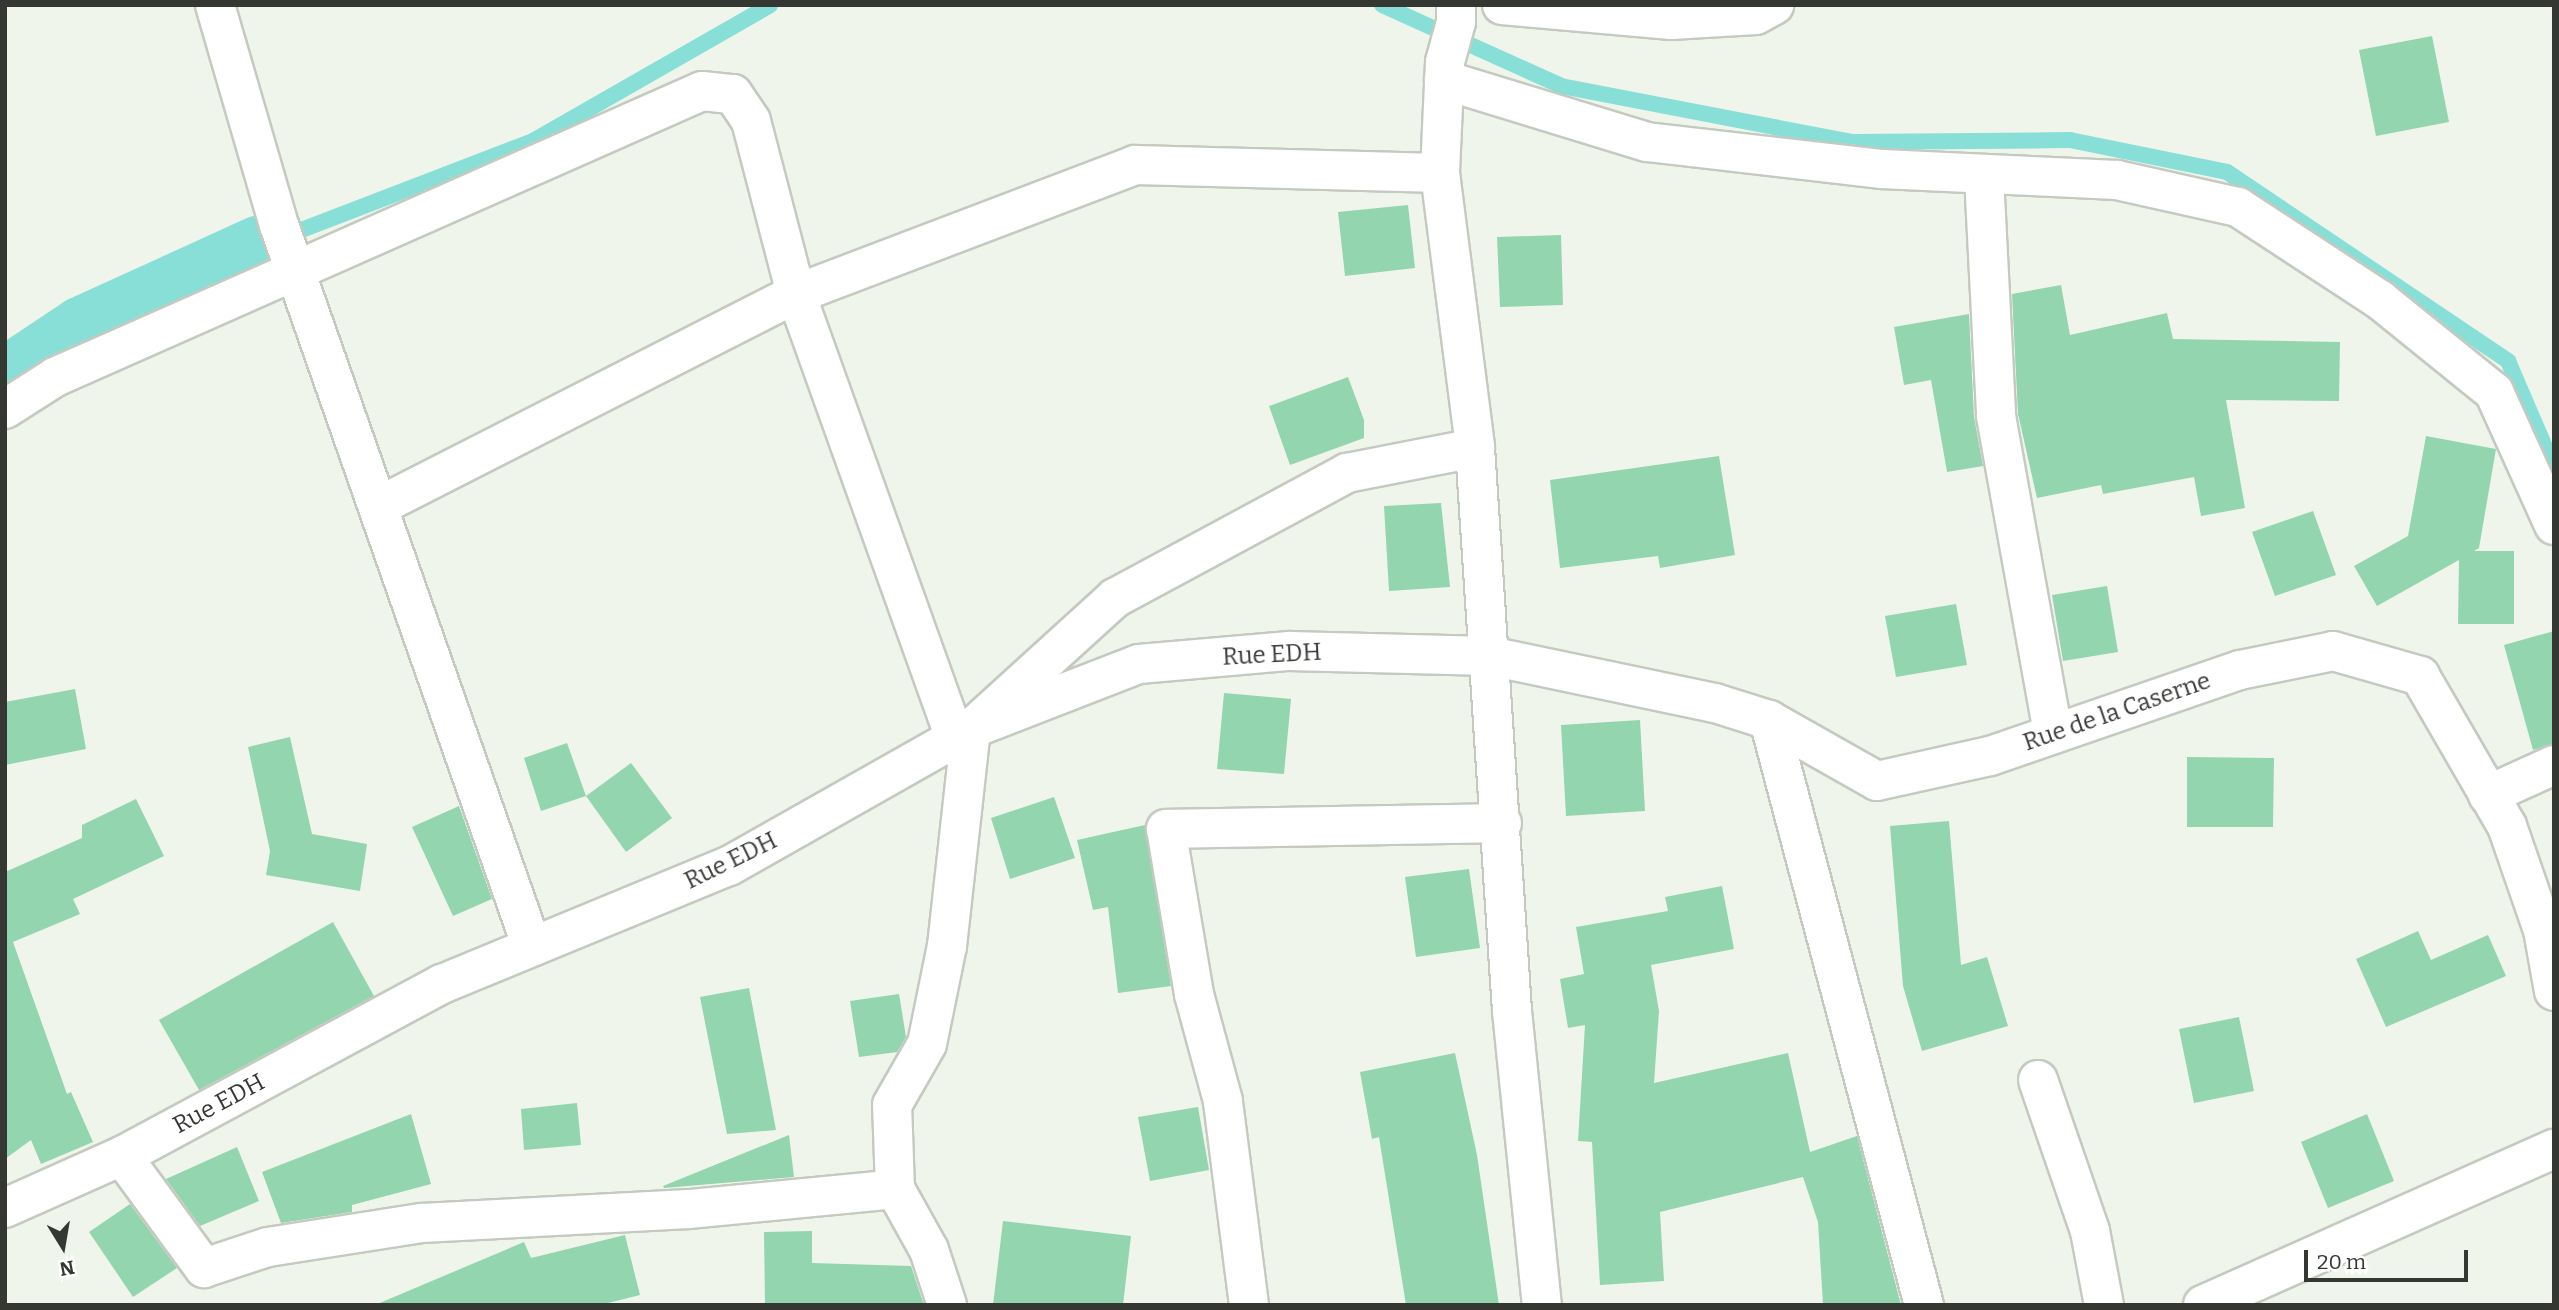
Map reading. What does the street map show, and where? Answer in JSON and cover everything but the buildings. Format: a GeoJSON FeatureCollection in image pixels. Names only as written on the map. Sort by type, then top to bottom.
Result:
{"type":"FeatureCollection","features":[{"type":"Feature","properties":{"kind":"street"},"geometry":{"type":"LineString","coordinates":[[215,5],[297,272],[381,505],[533,947]]}},
{"type":"Feature","properties":{"kind":"street"},"geometry":{"type":"LineString","coordinates":[[1502,5],[1671,20],[1756,15],[1774,5]]}},
{"type":"Feature","properties":{"kind":"street"},"geometry":{"type":"LineString","coordinates":[[1456,14],[1445,71],[1440,173],[1475,448],[1502,823],[1512,1012],[1542,1305]]}},
{"type":"Feature","properties":{"kind":"street"},"geometry":{"type":"LineString","coordinates":[[1445,71],[1647,142],[1984,176],[2118,180],[2238,207],[2380,300],[2494,392],[2554,525]]}},
{"type":"Feature","properties":{"kind":"street"},"geometry":{"type":"LineString","coordinates":[[5,409],[55,377],[702,91],[733,94],[751,121],[796,294],[963,734],[947,946],[927,1044],[892,1105],[895,1189],[929,1250],[947,1305]]}},
{"type":"Feature","properties":{"kind":"street"},"geometry":{"type":"LineString","coordinates":[[381,505],[796,294],[1135,166],[1440,173]]}},
{"type":"Feature","properties":{"kind":"street"},"geometry":{"type":"LineString","coordinates":[[1984,176],[1996,416],[2053,734]]}},
{"type":"Feature","properties":{"kind":"street"},"geometry":{"type":"LineString","coordinates":[[963,734],[1115,598],[1347,473],[1475,448]]}},
{"type":"Feature","properties":{"kind":"street","name":"Rue EDH"},"geometry":{"type":"LineString","coordinates":[[5,1208],[122,1156],[442,984],[729,866],[963,734],[1139,664],[1289,651],[1490,656]]}},
{"type":"Feature","properties":{"kind":"street","name":"Rue de la Caserne"},"geometry":{"type":"LineString","coordinates":[[1490,656],[1715,703],[1769,720],[1877,781],[1990,756],[2240,670],[2333,651],[2420,676],[2498,811],[2543,930],[2554,991]]}},
{"type":"Feature","properties":{"kind":"street"},"geometry":{"type":"LineString","coordinates":[[1769,720],[1924,1305]]}},
{"type":"Feature","properties":{"kind":"street"},"geometry":{"type":"LineString","coordinates":[[2498,811],[2554,765]]}},
{"type":"Feature","properties":{"kind":"street"},"geometry":{"type":"LineString","coordinates":[[1249,1305],[1223,1101],[1194,993],[1166,829],[1502,823]]}},
{"type":"Feature","properties":{"kind":"street"},"geometry":{"type":"LineString","coordinates":[[2038,1080],[2090,1231],[2104,1305]]}},
{"type":"Feature","properties":{"kind":"street"},"geometry":{"type":"LineString","coordinates":[[2203,1305],[2554,1149]]}},
{"type":"Feature","properties":{"kind":"street"},"geometry":{"type":"LineString","coordinates":[[122,1156],[204,1268],[268,1247],[422,1223],[689,1209],[895,1189]]}},
{"type":"Feature","properties":{"kind":"waterway"},"geometry":{"type":"LineString","coordinates":[[304,229],[533,141],[770,5]]}},
{"type":"Feature","properties":{"kind":"waterway"},"geometry":{"type":"LineString","coordinates":[[1382,5],[1561,86],[1853,142],[2070,140],[2227,172],[2508,361],[2554,468]]}},
{"type":"Feature","properties":{"kind":"waterway"},"geometry":{"type":"LineString","coordinates":[[5,376],[80,326],[258,245]]}}]}
